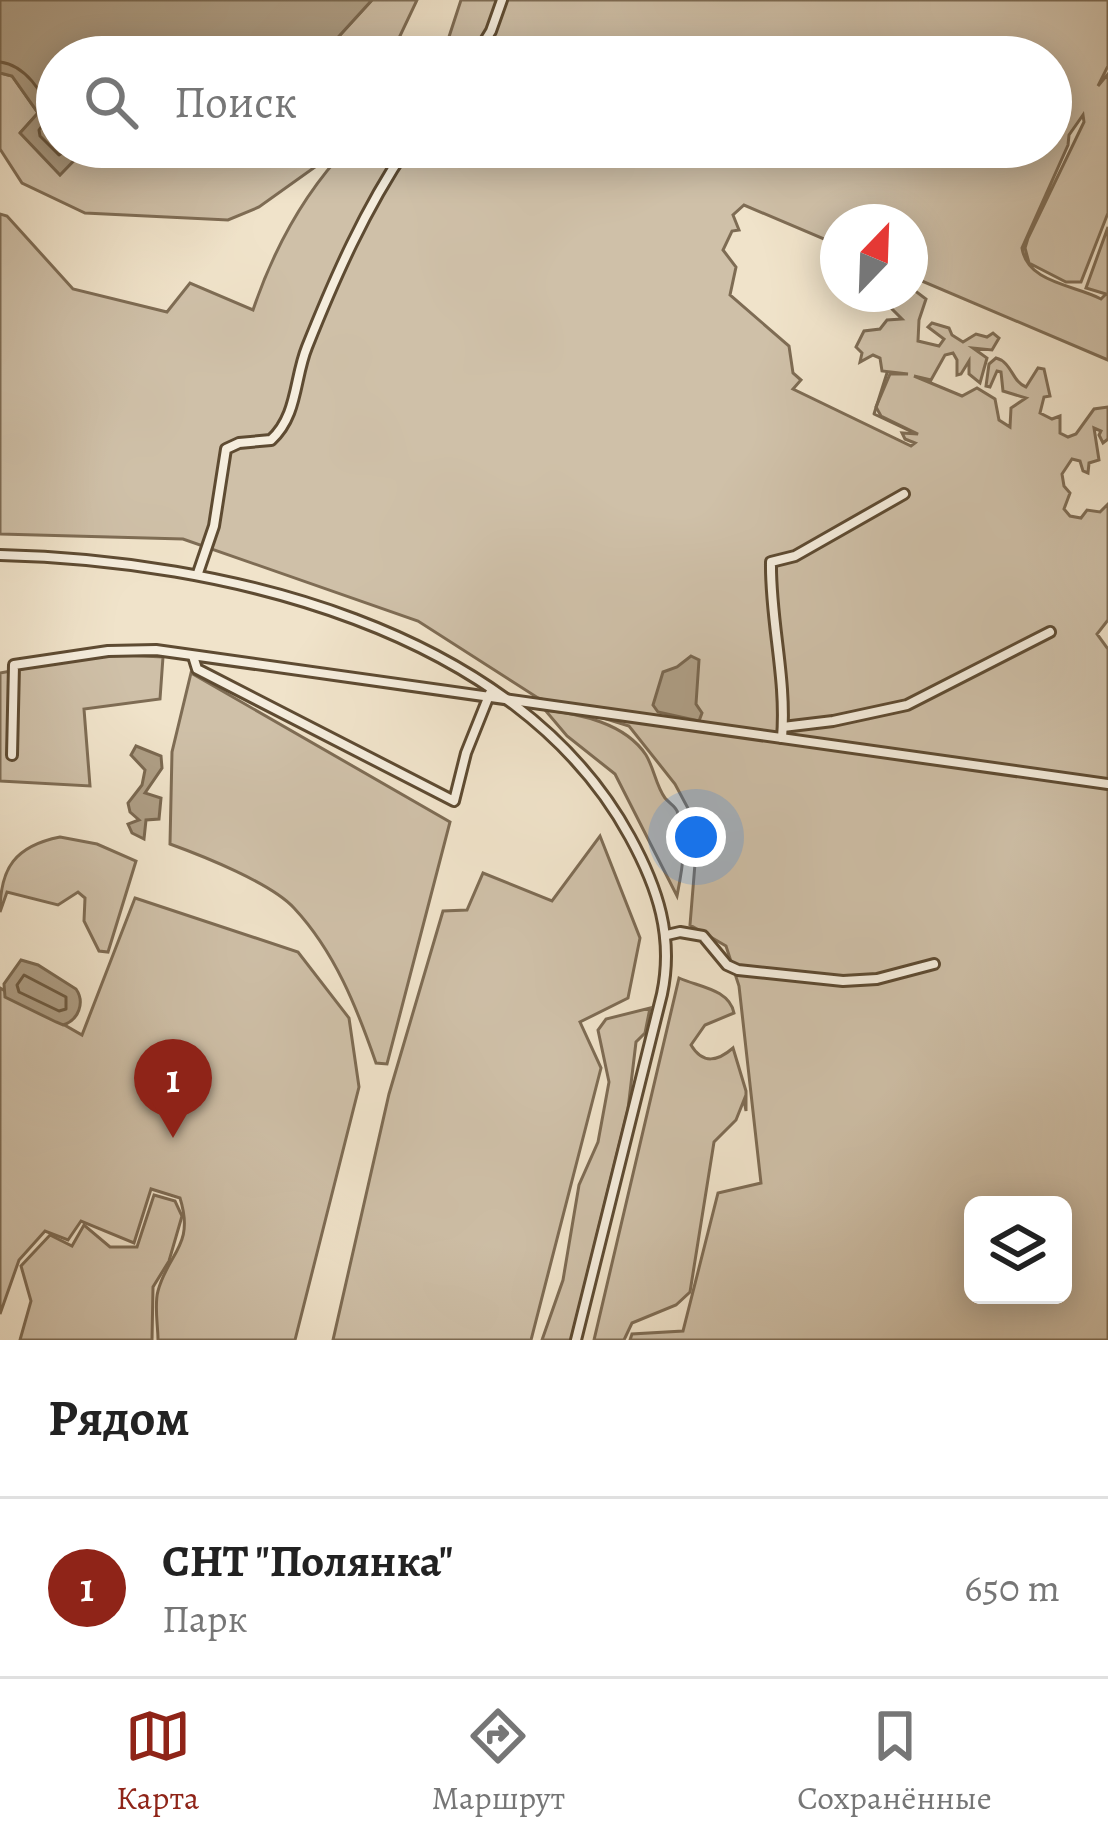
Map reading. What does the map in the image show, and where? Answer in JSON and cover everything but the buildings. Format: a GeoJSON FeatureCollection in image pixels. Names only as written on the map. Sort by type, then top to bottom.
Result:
{"type":"FeatureCollection","features":[{"type":"Feature","properties":{"kind":"street"},"geometry":{"type":"LineString","coordinates":[[488,36],[502,0]]}},
{"type":"Feature","properties":{"kind":"street"},"geometry":{"type":"LineString","coordinates":[[198,573],[214,526],[226,449],[271,440],[286,423],[300,365],[320,316],[374,196],[393,168]]}},
{"type":"Feature","properties":{"kind":"street"},"geometry":{"type":"LineString","coordinates":[[782,732],[782,657],[770,603],[771,562],[795,556],[904,494]]}},
{"type":"Feature","properties":{"kind":"street"},"geometry":{"type":"LineString","coordinates":[[0,555],[124,562],[198,573],[339,614],[414,647],[508,700],[782,732],[1108,784]]}},
{"type":"Feature","properties":{"kind":"street"},"geometry":{"type":"LineString","coordinates":[[782,732],[907,704],[1050,632]]}},
{"type":"Feature","properties":{"kind":"street"},"geometry":{"type":"LineString","coordinates":[[12,755],[14,665],[128,650],[490,693]]}},
{"type":"Feature","properties":{"kind":"street"},"geometry":{"type":"LineString","coordinates":[[193,656],[197,669],[454,801],[466,753],[490,693]]}},
{"type":"Feature","properties":{"kind":"street"},"geometry":{"type":"LineString","coordinates":[[508,700],[568,754],[606,798],[645,867],[668,935],[662,994],[576,1340]]}},
{"type":"Feature","properties":{"kind":"street"},"geometry":{"type":"LineString","coordinates":[[668,935],[703,936],[727,965],[738,970],[829,980],[877,979],[934,964]]}},
{"type":"Feature","properties":{"kind":"shaded area"},"geometry":{"type":"Polygon","coordinates":[[[372,0],[417,0],[400,36],[339,36],[372,0]]]}},
{"type":"Feature","properties":{"kind":"shaded area"},"geometry":{"type":"Polygon","coordinates":[[[461,0],[1108,0],[1108,66],[1098,86],[1108,74],[1108,213],[1081,282],[1066,282],[1029,263],[1025,248],[1062,168],[1072,168],[1072,147],[1083,115],[1072,131],[1072,36],[449,36],[461,0]]]}},
{"type":"Feature","properties":{"kind":"shaded area"},"geometry":{"type":"Polygon","coordinates":[[[0,73],[12,76],[36,110],[21,132],[36,148],[36,168],[54,168],[60,174],[66,168],[314,168],[259,207],[228,220],[85,213],[22,183],[0,149],[0,73]]]}},
{"type":"Feature","properties":{"kind":"shaded area"},"geometry":{"type":"Polygon","coordinates":[[[330,168],[1058,168],[1022,248],[1026,260],[1042,276],[1101,299],[1106,294],[1086,288],[1108,227],[1108,360],[928,284],[928,204],[820,204],[820,237],[744,205],[733,215],[739,230],[732,231],[723,250],[736,267],[730,295],[789,346],[793,373],[801,380],[793,389],[911,446],[915,443],[902,433],[918,434],[881,416],[876,407],[890,374],[908,374],[882,371],[880,358],[873,355],[860,362],[862,353],[856,347],[864,331],[902,319],[895,312],[922,312],[918,341],[939,346],[944,339],[928,327],[932,323],[949,328],[963,342],[976,334],[987,337],[993,333],[999,338],[992,350],[973,348],[987,358],[980,383],[969,374],[969,361],[957,375],[953,353],[945,355],[931,380],[914,376],[962,396],[977,388],[995,399],[999,420],[1010,427],[1011,408],[1026,398],[1003,391],[1001,372],[986,386],[989,364],[996,358],[1026,387],[1038,368],[1044,369],[1050,396],[1044,397],[1040,413],[1052,419],[1060,416],[1060,433],[1068,437],[1076,434],[1094,409],[1108,407],[1108,439],[1103,443],[1101,431],[1094,428],[1099,460],[1089,463],[1088,473],[1080,461],[1072,459],[1062,474],[1070,493],[1064,509],[1070,516],[1081,518],[1087,510],[1100,512],[1108,504],[1108,620],[1097,634],[1108,649],[1108,1340],[630,1340],[632,1334],[683,1331],[718,1193],[761,1183],[739,986],[726,946],[690,925],[698,827],[675,784],[629,726],[538,698],[418,621],[183,539],[0,534],[0,214],[7,216],[73,289],[167,312],[190,283],[253,310],[292,223],[330,168]]]}},
{"type":"Feature","properties":{"kind":"shaded area"},"geometry":{"type":"Polygon","coordinates":[[[104,654],[163,657],[160,699],[84,709],[90,786],[0,781],[0,673],[104,654]]]}},
{"type":"Feature","properties":{"kind":"shaded area"},"geometry":{"type":"Polygon","coordinates":[[[191,673],[450,822],[387,1064],[376,1063],[333,962],[294,908],[253,880],[170,844],[172,752],[191,673]]]}},
{"type":"Feature","properties":{"kind":"shaded area"},"geometry":{"type":"Polygon","coordinates":[[[545,710],[614,728],[646,755],[662,793],[681,821],[683,853],[677,896],[615,774],[567,736],[545,710]]]}},
{"type":"Feature","properties":{"kind":"shaded area"},"geometry":{"type":"Polygon","coordinates":[[[600,836],[640,938],[628,998],[580,1022],[601,1068],[531,1340],[333,1340],[389,1094],[443,911],[467,910],[483,873],[552,901],[600,836]]]}},
{"type":"Feature","properties":{"kind":"shaded area"},"geometry":{"type":"Polygon","coordinates":[[[60,837],[97,844],[136,861],[108,952],[99,951],[84,921],[85,898],[78,892],[58,905],[7,892],[0,912],[3,883],[13,861],[32,846],[60,837]]]}},
{"type":"Feature","properties":{"kind":"shaded area"},"geometry":{"type":"Polygon","coordinates":[[[135,898],[298,952],[349,1018],[359,1087],[295,1340],[158,1340],[157,1297],[182,1238],[184,1214],[180,1198],[151,1189],[134,1243],[81,1221],[68,1240],[45,1231],[19,1260],[0,1314],[0,988],[82,1035],[135,898]]]}},
{"type":"Feature","properties":{"kind":"shaded area"},"geometry":{"type":"Polygon","coordinates":[[[679,978],[720,994],[731,1005],[734,1013],[705,1025],[691,1045],[711,1059],[733,1048],[746,1091],[746,1111],[744,1100],[736,1120],[714,1142],[690,1292],[676,1305],[632,1323],[624,1340],[594,1340],[679,978]]]}},
{"type":"Feature","properties":{"kind":"shaded area"},"geometry":{"type":"Polygon","coordinates":[[[650,1008],[645,1033],[636,1042],[628,1109],[571,1340],[542,1340],[563,1280],[579,1185],[598,1142],[609,1082],[598,1030],[606,1019],[650,1008]]]}},
{"type":"Feature","properties":{"kind":"shaded area"},"geometry":{"type":"Polygon","coordinates":[[[154,1195],[175,1201],[182,1216],[169,1261],[153,1287],[152,1340],[20,1340],[31,1301],[21,1266],[50,1235],[72,1246],[84,1225],[110,1247],[137,1247],[154,1195]]]}},
{"type":"Feature","properties":{"kind":"water"},"geometry":{"type":"Polygon","coordinates":[[[0,0],[372,0],[339,36],[36,36],[36,110],[12,76],[0,73],[0,0]]]}},
{"type":"Feature","properties":{"kind":"water"},"geometry":{"type":"Polygon","coordinates":[[[36,115],[36,150],[20,133],[36,115]]]}},
{"type":"Feature","properties":{"kind":"water"},"geometry":{"type":"Polygon","coordinates":[[[691,656],[699,660],[699,721],[658,712],[653,705],[663,672],[691,656]]]}},
{"type":"Feature","properties":{"kind":"water"},"geometry":{"type":"Polygon","coordinates":[[[136,746],[161,756],[162,768],[145,793],[161,798],[159,819],[146,820],[144,839],[132,833],[128,824],[139,820],[128,803],[142,785],[145,770],[131,755],[136,746]]]}},
{"type":"Feature","properties":{"kind":"water"},"geometry":{"type":"Polygon","coordinates":[[[21,960],[76,989],[80,1005],[73,1019],[63,1025],[5,997],[4,984],[21,960]]]}},
{"type":"Feature","properties":{"kind":"waterway"},"geometry":{"type":"LineString","coordinates":[[887,373],[874,414],[910,431]]}},
{"type":"Feature","properties":{"kind":"place","name":"СНТ \"Полянка\""},"geometry":{"type":"Point","coordinates":[173,1138]}}]}
